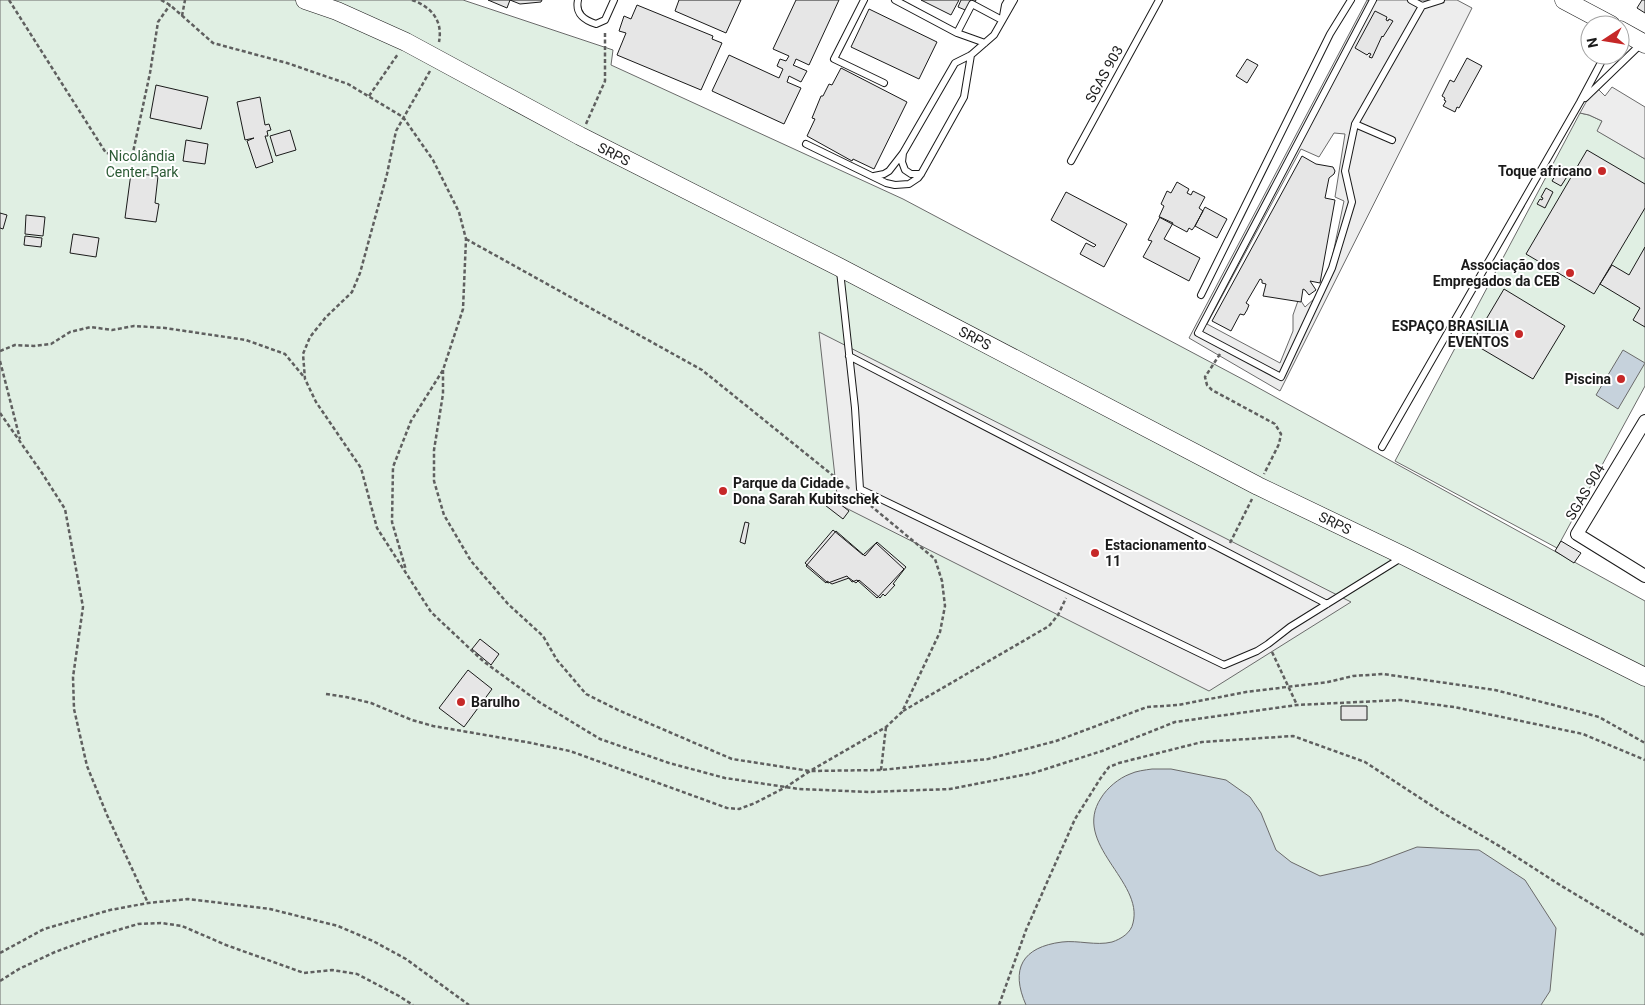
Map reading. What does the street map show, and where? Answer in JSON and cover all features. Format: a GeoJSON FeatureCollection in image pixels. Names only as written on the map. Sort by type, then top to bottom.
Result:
{"type":"FeatureCollection","features":[{"type":"Feature","properties":{"kind":"main road","name":"SRPS"},"geometry":{"type":"LineString","coordinates":[[305,0],[337,11],[406,42],[580,136],[839,267],[1258,486],[1404,556],[1645,677]]}},
{"type":"Feature","properties":{"kind":"main road"},"geometry":{"type":"LineString","coordinates":[[1564,0],[1592,15]]}},
{"type":"Feature","properties":{"kind":"main road"},"geometry":{"type":"LineString","coordinates":[[1630,35],[1644,43]]}},
{"type":"Feature","properties":{"kind":"street","name":"SGAS 904"},"geometry":{"type":"LineString","coordinates":[[1645,421],[1577,534],[1645,576]]}},
{"type":"Feature","properties":{"kind":"lane"},"geometry":{"type":"LineString","coordinates":[[578,0],[576,6],[579,14],[596,24],[605,20],[614,0]]}},
{"type":"Feature","properties":{"kind":"lane"},"geometry":{"type":"LineString","coordinates":[[864,0],[834,59],[884,83]]}},
{"type":"Feature","properties":{"kind":"lane"},"geometry":{"type":"LineString","coordinates":[[895,0],[957,33],[985,42]]}},
{"type":"Feature","properties":{"kind":"lane"},"geometry":{"type":"LineString","coordinates":[[1002,19],[1008,0]]}},
{"type":"Feature","properties":{"kind":"lane"},"geometry":{"type":"LineString","coordinates":[[874,176],[887,173],[903,153],[955,63],[970,55],[996,33],[1014,0]]}},
{"type":"Feature","properties":{"kind":"lane","name":"SGAS 903"},"geometry":{"type":"LineString","coordinates":[[1071,161],[1159,0]]}},
{"type":"Feature","properties":{"kind":"lane"},"geometry":{"type":"LineString","coordinates":[[1201,295],[1330,34],[1351,0]]}},
{"type":"Feature","properties":{"kind":"lane"},"geometry":{"type":"LineString","coordinates":[[1374,0],[1198,333],[1281,377],[1332,268],[1352,202],[1345,171],[1355,124],[1422,6],[1441,0]]}},
{"type":"Feature","properties":{"kind":"lane"},"geometry":{"type":"LineString","coordinates":[[1411,0],[1422,6]]}},
{"type":"Feature","properties":{"kind":"lane"},"geometry":{"type":"LineString","coordinates":[[957,33],[972,4],[1002,19]]}},
{"type":"Feature","properties":{"kind":"lane"},"geometry":{"type":"LineString","coordinates":[[1580,102],[1644,43]]}},
{"type":"Feature","properties":{"kind":"lane"},"geometry":{"type":"LineString","coordinates":[[806,144],[886,183],[904,185],[914,181],[921,174],[964,97],[970,55]]}},
{"type":"Feature","properties":{"kind":"lane"},"geometry":{"type":"LineString","coordinates":[[1382,447],[1580,102],[1599,65]]}},
{"type":"Feature","properties":{"kind":"lane"},"geometry":{"type":"LineString","coordinates":[[1355,124],[1392,140]]}},
{"type":"Feature","properties":{"kind":"lane"},"geometry":{"type":"LineString","coordinates":[[903,153],[902,162],[905,170],[911,174],[921,174]]}},
{"type":"Feature","properties":{"kind":"lane"},"geometry":{"type":"LineString","coordinates":[[839,267],[857,433],[860,489],[1224,665],[1268,644],[1290,627],[1404,556]]}},
{"type":"Feature","properties":{"kind":"lane"},"geometry":{"type":"LineString","coordinates":[[849,356],[1327,604]]}},
{"type":"Feature","properties":{"kind":"path"},"geometry":{"type":"LineString","coordinates":[[9,0],[106,153],[132,157],[150,73],[158,22],[170,5]]}},
{"type":"Feature","properties":{"kind":"path"},"geometry":{"type":"LineString","coordinates":[[161,0],[170,5],[213,42],[296,66],[348,84],[403,117],[433,160],[458,212],[466,240],[464,309],[443,370],[411,421],[393,467],[392,522],[407,573]]}},
{"type":"Feature","properties":{"kind":"path"},"geometry":{"type":"LineString","coordinates":[[182,16],[185,0]]}},
{"type":"Feature","properties":{"kind":"path"},"geometry":{"type":"LineString","coordinates":[[305,378],[303,354],[310,337],[326,317],[352,292],[360,274],[387,174],[396,131],[436,59],[441,34],[439,21],[422,4],[412,0]]}},
{"type":"Feature","properties":{"kind":"path"},"geometry":{"type":"LineString","coordinates":[[580,136],[605,81],[605,20]]}},
{"type":"Feature","properties":{"kind":"path"},"geometry":{"type":"LineString","coordinates":[[369,96],[406,42]]}},
{"type":"Feature","properties":{"kind":"path"},"geometry":{"type":"LineString","coordinates":[[466,240],[702,370],[853,492]]}},
{"type":"Feature","properties":{"kind":"path"},"geometry":{"type":"LineString","coordinates":[[0,351],[16,345],[34,346],[51,344],[70,332],[91,327],[112,330],[134,326],[165,328],[246,340],[285,354],[305,378],[316,402],[361,468],[377,528],[431,612],[483,661],[539,702],[600,739],[669,763],[725,778],[786,787],[870,792],[950,789],[1033,773],[1102,751],[1175,722],[1297,705],[1400,700],[1454,707],[1583,734],[1645,760]]}},
{"type":"Feature","properties":{"kind":"path"},"geometry":{"type":"LineString","coordinates":[[1224,347],[1205,377],[1207,385],[1212,390],[1275,424],[1281,434],[1279,444],[1226,551]]}},
{"type":"Feature","properties":{"kind":"path"},"geometry":{"type":"LineString","coordinates":[[0,361],[21,443]]}},
{"type":"Feature","properties":{"kind":"path"},"geometry":{"type":"LineString","coordinates":[[443,370],[443,394],[434,450],[434,481],[444,515],[471,561],[508,604],[543,636],[557,660],[586,694],[618,710],[732,759],[810,771],[881,770],[988,759],[1056,741],[1147,707],[1178,705],[1246,692],[1353,676],[1383,674],[1495,690],[1599,717],[1645,743]]}},
{"type":"Feature","properties":{"kind":"path"},"geometry":{"type":"LineString","coordinates":[[0,413],[65,509],[83,606],[73,677],[74,709],[87,766],[107,815],[148,903]]}},
{"type":"Feature","properties":{"kind":"path"},"geometry":{"type":"LineString","coordinates":[[868,504],[935,559],[942,581],[945,606],[940,632],[902,712]]}},
{"type":"Feature","properties":{"kind":"path"},"geometry":{"type":"LineString","coordinates":[[326,694],[346,696],[371,703],[412,720],[433,726],[570,751],[727,808],[739,809],[786,787],[886,727],[902,712],[1049,626],[1058,615],[1070,590]]}},
{"type":"Feature","properties":{"kind":"path"},"geometry":{"type":"LineString","coordinates":[[1268,644],[1297,705]]}},
{"type":"Feature","properties":{"kind":"path"},"geometry":{"type":"LineString","coordinates":[[881,770],[886,727]]}},
{"type":"Feature","properties":{"kind":"path"},"geometry":{"type":"LineString","coordinates":[[999,1005],[1026,930],[1075,819],[1100,779],[1110,767],[1119,763],[1202,742],[1293,736],[1365,762],[1443,813],[1645,936]]}},
{"type":"Feature","properties":{"kind":"path"},"geometry":{"type":"LineString","coordinates":[[0,953],[44,929],[110,910],[148,903],[188,899],[270,909],[338,926],[373,941],[406,959],[469,1005]]}},
{"type":"Feature","properties":{"kind":"path"},"geometry":{"type":"LineString","coordinates":[[0,981],[19,969],[54,952],[101,935],[138,924],[161,924],[182,926],[226,945],[304,973],[332,970],[357,974],[413,1005]]}},
{"type":"Feature","properties":{"kind":"green space","name":"Parque da Cidade Dona Sarah Kubitschek"},"geometry":{"type":"Polygon","coordinates":[[[0,0],[463,0],[613,50],[611,65],[903,199],[1246,381],[1645,601],[1645,1005],[0,1005],[0,0]]]}},
{"type":"Feature","properties":{"kind":"green space","name":"Associação dos Empregados da CEB"},"geometry":{"type":"Polygon","coordinates":[[[1580,113],[1602,121],[1598,131],[1645,159],[1645,386],[1557,548],[1395,461],[1580,113]]]}},
{"type":"Feature","properties":{"kind":"shaded area"},"geometry":{"type":"Polygon","coordinates":[[[1367,0],[1457,0],[1472,8],[1280,391],[1189,338],[1367,0]],[[1334,133],[1319,157],[1301,149],[1207,324],[1280,363],[1293,331],[1293,315],[1299,298],[1305,307],[1315,298],[1330,268],[1344,201],[1335,197],[1345,134],[1334,133]]]}},
{"type":"Feature","properties":{"kind":"shaded area"},"geometry":{"type":"Polygon","coordinates":[[[1595,86],[1605,96],[1612,87],[1645,107],[1645,159],[1597,131],[1602,121],[1580,113],[1595,86]]]}},
{"type":"Feature","properties":{"kind":"shaded area","name":"Estacionamento 11"},"geometry":{"type":"Polygon","coordinates":[[[819,332],[1351,602],[1209,691],[838,504],[819,332]]]}},
{"type":"Feature","properties":{"kind":"shaded area","name":"Piscina"},"geometry":{"type":"Polygon","coordinates":[[[1623,350],[1645,363],[1618,409],[1596,395],[1623,350]]]}},
{"type":"Feature","properties":{"kind":"shaded area"},"geometry":{"type":"Polygon","coordinates":[[[1152,769],[1171,769],[1226,780],[1250,797],[1261,813],[1276,850],[1291,862],[1320,876],[1369,865],[1417,847],[1479,850],[1525,880],[1556,928],[1550,991],[1541,1005],[1026,1005],[1019,981],[1020,971],[1023,962],[1037,949],[1062,942],[1112,942],[1125,935],[1132,927],[1134,907],[1120,877],[1101,847],[1095,831],[1094,815],[1101,798],[1114,784],[1132,773],[1152,769]]]}},
{"type":"Feature","properties":{"kind":"building"},"geometry":{"type":"Polygon","coordinates":[[[488,0],[510,0],[507,8],[488,0]]]}},
{"type":"Feature","properties":{"kind":"building"},"geometry":{"type":"Polygon","coordinates":[[[510,0],[542,0],[541,2],[520,4],[510,0]]]}},
{"type":"Feature","properties":{"kind":"building"},"geometry":{"type":"Polygon","coordinates":[[[679,0],[741,0],[726,33],[675,11],[679,0]]]}},
{"type":"Feature","properties":{"kind":"building"},"geometry":{"type":"Polygon","coordinates":[[[796,0],[839,0],[809,65],[796,59],[793,65],[807,71],[801,82],[789,76],[787,82],[801,88],[784,124],[712,91],[729,55],[779,78],[783,69],[777,66],[780,59],[786,61],[789,56],[773,49],[796,0]]]}},
{"type":"Feature","properties":{"kind":"building"},"geometry":{"type":"Polygon","coordinates":[[[921,0],[959,0],[951,15],[921,0]]]}},
{"type":"Feature","properties":{"kind":"building"},"geometry":{"type":"Polygon","coordinates":[[[961,0],[976,0],[970,12],[958,7],[961,0]]]}},
{"type":"Feature","properties":{"kind":"building"},"geometry":{"type":"Polygon","coordinates":[[[1642,0],[1645,0],[1645,13],[1637,8],[1642,0]]]}},
{"type":"Feature","properties":{"kind":"building"},"geometry":{"type":"Polygon","coordinates":[[[637,5],[713,36],[712,39],[722,43],[701,90],[617,55],[626,33],[619,31],[624,16],[631,19],[637,5]]]}},
{"type":"Feature","properties":{"kind":"building"},"geometry":{"type":"Polygon","coordinates":[[[869,9],[937,42],[919,79],[851,47],[869,9]]]}},
{"type":"Feature","properties":{"kind":"building"},"geometry":{"type":"Polygon","coordinates":[[[1375,11],[1387,17],[1386,20],[1393,21],[1382,36],[1372,58],[1369,57],[1371,54],[1367,55],[1355,48],[1375,11]]]}},
{"type":"Feature","properties":{"kind":"building"},"geometry":{"type":"Polygon","coordinates":[[[1467,58],[1482,66],[1455,112],[1443,106],[1446,101],[1442,96],[1450,80],[1454,82],[1467,58]]]}},
{"type":"Feature","properties":{"kind":"building"},"geometry":{"type":"Polygon","coordinates":[[[1247,59],[1258,65],[1247,83],[1236,76],[1247,59]]]}},
{"type":"Feature","properties":{"kind":"building"},"geometry":{"type":"Polygon","coordinates":[[[841,68],[907,102],[874,169],[853,159],[852,161],[807,136],[815,119],[812,118],[821,96],[823,96],[829,84],[832,85],[841,68]]]}},
{"type":"Feature","properties":{"kind":"building"},"geometry":{"type":"Polygon","coordinates":[[[156,85],[208,97],[201,129],[150,118],[156,85]]]}},
{"type":"Feature","properties":{"kind":"building"},"geometry":{"type":"Polygon","coordinates":[[[260,97],[265,125],[269,124],[271,130],[267,131],[268,136],[265,136],[273,162],[256,168],[247,141],[254,138],[245,140],[237,102],[260,97]]]}},
{"type":"Feature","properties":{"kind":"building"},"geometry":{"type":"Polygon","coordinates":[[[290,130],[296,150],[276,156],[270,136],[290,130]]]}},
{"type":"Feature","properties":{"kind":"building"},"geometry":{"type":"Polygon","coordinates":[[[186,140],[208,144],[205,164],[183,161],[186,140]]]}},
{"type":"Feature","properties":{"kind":"building"},"geometry":{"type":"Polygon","coordinates":[[[1587,150],[1645,184],[1645,208],[1594,294],[1526,254],[1587,150]]]}},
{"type":"Feature","properties":{"kind":"building"},"geometry":{"type":"Polygon","coordinates":[[[1302,156],[1316,164],[1333,167],[1335,171],[1329,178],[1325,198],[1335,200],[1320,283],[1310,281],[1316,290],[1309,295],[1303,289],[1301,302],[1263,296],[1266,284],[1262,283],[1260,279],[1246,303],[1249,305],[1247,310],[1244,315],[1240,314],[1231,331],[1212,321],[1302,156]]]}},
{"type":"Feature","properties":{"kind":"building"},"geometry":{"type":"Polygon","coordinates":[[[1561,166],[1570,172],[1561,186],[1552,181],[1561,166]]]}},
{"type":"Feature","properties":{"kind":"building"},"geometry":{"type":"Polygon","coordinates":[[[131,173],[158,176],[155,203],[159,204],[156,222],[125,218],[131,173]]]}},
{"type":"Feature","properties":{"kind":"building"},"geometry":{"type":"Polygon","coordinates":[[[1177,182],[1189,189],[1187,193],[1191,195],[1193,191],[1205,197],[1199,208],[1203,211],[1192,230],[1189,228],[1187,232],[1159,217],[1164,206],[1161,204],[1167,191],[1171,193],[1177,182]]]}},
{"type":"Feature","properties":{"kind":"building"},"geometry":{"type":"Polygon","coordinates":[[[1546,188],[1553,192],[1545,208],[1537,204],[1540,199],[1542,200],[1543,198],[1541,197],[1546,188]]]}},
{"type":"Feature","properties":{"kind":"building"},"geometry":{"type":"Polygon","coordinates":[[[1066,192],[1127,224],[1104,267],[1080,254],[1086,243],[1094,247],[1096,245],[1051,220],[1066,192]]]}},
{"type":"Feature","properties":{"kind":"building"},"geometry":{"type":"Polygon","coordinates":[[[1205,207],[1227,219],[1217,238],[1195,226],[1205,207]]]}},
{"type":"Feature","properties":{"kind":"building"},"geometry":{"type":"Polygon","coordinates":[[[0,213],[7,215],[3,229],[0,228],[0,213]]]}},
{"type":"Feature","properties":{"kind":"building"},"geometry":{"type":"Polygon","coordinates":[[[26,215],[45,217],[43,236],[25,234],[26,215]]]}},
{"type":"Feature","properties":{"kind":"building"},"geometry":{"type":"Polygon","coordinates":[[[1160,217],[1173,223],[1164,239],[1200,258],[1189,281],[1143,257],[1152,241],[1148,240],[1160,217]]]}},
{"type":"Feature","properties":{"kind":"building"},"geometry":{"type":"Polygon","coordinates":[[[73,234],[99,238],[96,257],[70,253],[73,234]]]}},
{"type":"Feature","properties":{"kind":"building"},"geometry":{"type":"Polygon","coordinates":[[[25,236],[42,238],[41,247],[24,245],[25,236]]]}},
{"type":"Feature","properties":{"kind":"building"},"geometry":{"type":"Polygon","coordinates":[[[1645,247],[1645,327],[1633,320],[1640,308],[1600,284],[1612,265],[1629,275],[1645,247]]]}},
{"type":"Feature","properties":{"kind":"building","name":"ESPAÇO BRASILIA EVENTOS"},"geometry":{"type":"Polygon","coordinates":[[[1504,289],[1565,326],[1533,379],[1472,343],[1504,289]]]}},
{"type":"Feature","properties":{"kind":"building"},"geometry":{"type":"Polygon","coordinates":[[[827,494],[849,511],[843,519],[821,502],[827,494]]]}},
{"type":"Feature","properties":{"kind":"building"},"geometry":{"type":"Polygon","coordinates":[[[745,522],[749,523],[745,544],[740,542],[745,522]]]}},
{"type":"Feature","properties":{"kind":"building"},"geometry":{"type":"Polygon","coordinates":[[[833,530],[863,555],[876,543],[904,569],[877,598],[857,580],[852,582],[847,576],[828,583],[805,563],[833,530]]]}},
{"type":"Feature","properties":{"kind":"building"},"geometry":{"type":"Polygon","coordinates":[[[836,531],[865,556],[877,542],[906,567],[893,584],[895,585],[885,596],[883,594],[880,598],[859,580],[856,583],[849,578],[832,584],[827,581],[826,583],[806,566],[836,531]]]}},
{"type":"Feature","properties":{"kind":"building"},"geometry":{"type":"Polygon","coordinates":[[[1561,541],[1581,553],[1574,563],[1555,551],[1561,541]]]}},
{"type":"Feature","properties":{"kind":"building"},"geometry":{"type":"Polygon","coordinates":[[[480,639],[499,654],[491,665],[472,649],[480,639]]]}},
{"type":"Feature","properties":{"kind":"building"},"geometry":{"type":"Polygon","coordinates":[[[468,670],[492,689],[464,727],[439,708],[468,670]]]}},
{"type":"Feature","properties":{"kind":"building"},"geometry":{"type":"Polygon","coordinates":[[[1341,706],[1367,706],[1367,720],[1341,720],[1341,706]]]}},
{"type":"Feature","properties":{"kind":"place","name":"Toque africano"},"geometry":{"type":"Point","coordinates":[1602,171]}},
{"type":"Feature","properties":{"kind":"place","name":"Associação dos Empregados da CEB"},"geometry":{"type":"Point","coordinates":[1570,273]}},
{"type":"Feature","properties":{"kind":"place","name":"ESPAÇO BRASILIA EVENTOS"},"geometry":{"type":"Point","coordinates":[1519,334]}},
{"type":"Feature","properties":{"kind":"place","name":"Piscina"},"geometry":{"type":"Point","coordinates":[1621,379]}},
{"type":"Feature","properties":{"kind":"place","name":"Parque da Cidade Dona Sarah Kubitschek"},"geometry":{"type":"Point","coordinates":[723,491]}},
{"type":"Feature","properties":{"kind":"place","name":"Estacionamento 11"},"geometry":{"type":"Point","coordinates":[1095,553]}},
{"type":"Feature","properties":{"kind":"place","name":"Barulho"},"geometry":{"type":"Point","coordinates":[461,702]}},
{"type":"Feature","properties":{"kind":"park label","name":"Nicolândia Center Park"},"geometry":{"type":"Point","coordinates":[142,164]}}]}
